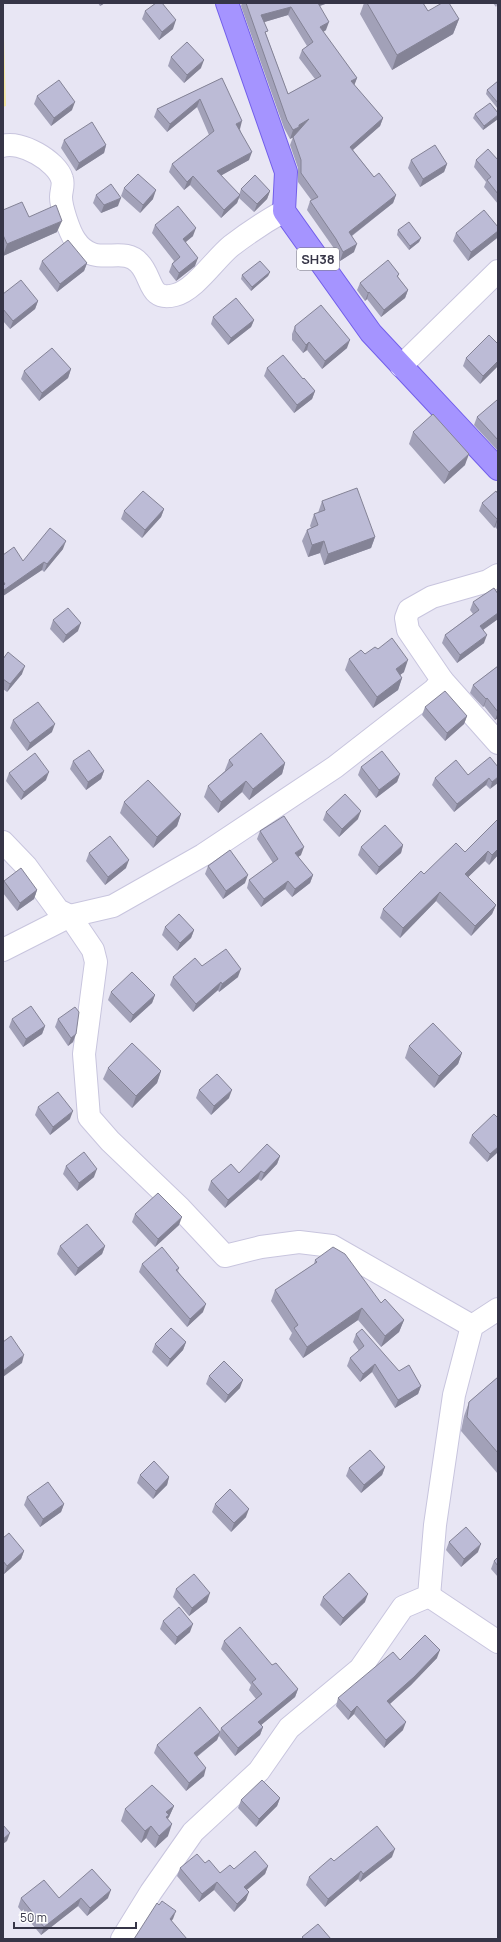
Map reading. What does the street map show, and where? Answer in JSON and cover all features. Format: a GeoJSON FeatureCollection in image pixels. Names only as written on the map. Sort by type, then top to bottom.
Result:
{"type":"FeatureCollection","features":[{"type":"Feature","properties":{"kind":"main road"},"geometry":{"type":"LineString","coordinates":[[227,3],[286,172],[284,211]]}},
{"type":"Feature","properties":{"kind":"main road","name":"SH38"},"geometry":{"type":"LineString","coordinates":[[284,211],[371,333],[498,469]]}},
{"type":"Feature","properties":{"kind":"street"},"geometry":{"type":"LineString","coordinates":[[3,146],[10,144],[20,146],[34,152],[53,166],[60,174],[63,186],[61,198],[66,219],[74,238],[83,251],[91,255],[114,255],[132,258],[139,262],[157,295],[176,295],[199,280],[230,246],[284,211]]}},
{"type":"Feature","properties":{"kind":"street"},"geometry":{"type":"LineString","coordinates":[[402,366],[498,271]]}},
{"type":"Feature","properties":{"kind":"street"},"geometry":{"type":"LineString","coordinates":[[498,575],[488,580],[432,597],[409,610],[406,618],[408,630],[442,680],[498,743]]}},
{"type":"Feature","properties":{"kind":"street"},"geometry":{"type":"LineString","coordinates":[[3,950],[70,916],[113,906],[203,855],[335,767],[434,690],[442,680]]}},
{"type":"Feature","properties":{"kind":"street"},"geometry":{"type":"LineString","coordinates":[[3,842],[26,866],[58,910],[70,916],[93,950],[96,962],[84,1054],[89,1116],[110,1141],[180,1208],[224,1256],[261,1246],[298,1242],[332,1246],[472,1326]]}},
{"type":"Feature","properties":{"kind":"street"},"geometry":{"type":"LineString","coordinates":[[429,1596],[435,1525],[454,1395],[472,1326],[498,1308]]}},
{"type":"Feature","properties":{"kind":"street"},"geometry":{"type":"LineString","coordinates":[[429,1596],[498,1642]]}},
{"type":"Feature","properties":{"kind":"street"},"geometry":{"type":"LineString","coordinates":[[122,1939],[151,1892],[193,1832],[259,1771],[289,1728],[360,1669],[403,1607],[429,1596]]}},
{"type":"Feature","properties":{"kind":"shaded area"},"geometry":{"type":"Polygon","coordinates":[[[3,3],[6,106],[3,107],[3,3]]]}},
{"type":"Feature","properties":{"kind":"building"},"geometry":{"type":"Polygon","coordinates":[[[156,3],[162,3],[176,20],[162,32],[145,11],[156,3]]]}},
{"type":"Feature","properties":{"kind":"building"},"geometry":{"type":"Polygon","coordinates":[[[246,3],[318,3],[329,22],[320,27],[357,78],[351,81],[383,118],[350,147],[374,177],[379,173],[396,195],[349,232],[357,244],[343,252],[310,201],[318,197],[301,173],[301,160],[293,137],[309,119],[293,130],[287,120],[246,3]],[[291,7],[261,15],[268,31],[265,32],[288,94],[321,76],[302,50],[313,42],[291,7]]]}},
{"type":"Feature","properties":{"kind":"building"},"geometry":{"type":"Polygon","coordinates":[[[367,3],[423,3],[428,11],[442,3],[449,3],[459,19],[397,55],[367,3]]]}},
{"type":"Feature","properties":{"kind":"building"},"geometry":{"type":"Polygon","coordinates":[[[187,42],[204,60],[187,75],[171,57],[187,42]]]}},
{"type":"Feature","properties":{"kind":"building"},"geometry":{"type":"Polygon","coordinates":[[[222,78],[242,121],[236,124],[252,152],[217,171],[240,195],[224,210],[193,176],[187,182],[172,164],[214,131],[200,99],[170,124],[157,109],[222,78]]]}},
{"type":"Feature","properties":{"kind":"building"},"geometry":{"type":"Polygon","coordinates":[[[59,80],[75,102],[54,118],[37,96],[59,80]]]}},
{"type":"Feature","properties":{"kind":"building"},"geometry":{"type":"Polygon","coordinates":[[[498,81],[498,103],[487,90],[498,81]]]}},
{"type":"Feature","properties":{"kind":"building"},"geometry":{"type":"Polygon","coordinates":[[[490,103],[498,115],[484,126],[475,114],[490,103]]]}},
{"type":"Feature","properties":{"kind":"building"},"geometry":{"type":"Polygon","coordinates":[[[92,122],[106,145],[79,163],[64,140],[92,122]]]}},
{"type":"Feature","properties":{"kind":"building"},"geometry":{"type":"Polygon","coordinates":[[[435,145],[447,164],[423,179],[411,160],[435,145]]]}},
{"type":"Feature","properties":{"kind":"building"},"geometry":{"type":"Polygon","coordinates":[[[488,149],[498,160],[498,194],[487,180],[491,177],[476,160],[488,149]]]}},
{"type":"Feature","properties":{"kind":"building"},"geometry":{"type":"Polygon","coordinates":[[[138,174],[156,190],[143,205],[124,188],[138,174]]]}},
{"type":"Feature","properties":{"kind":"building"},"geometry":{"type":"Polygon","coordinates":[[[255,175],[270,191],[257,204],[241,189],[255,175]]]}},
{"type":"Feature","properties":{"kind":"building"},"geometry":{"type":"Polygon","coordinates":[[[111,184],[121,198],[104,205],[96,195],[111,184]]]}},
{"type":"Feature","properties":{"kind":"building"},"geometry":{"type":"Polygon","coordinates":[[[22,202],[29,217],[56,205],[62,221],[7,244],[3,235],[3,210],[22,202]]]}},
{"type":"Feature","properties":{"kind":"building"},"geometry":{"type":"Polygon","coordinates":[[[178,206],[196,228],[183,239],[198,258],[179,273],[172,264],[180,257],[155,225],[178,206]]]}},
{"type":"Feature","properties":{"kind":"building"},"geometry":{"type":"Polygon","coordinates":[[[484,210],[498,227],[498,231],[471,252],[456,233],[484,210]]]}},
{"type":"Feature","properties":{"kind":"building"},"geometry":{"type":"Polygon","coordinates":[[[409,222],[421,238],[410,246],[398,230],[409,222]]]}},
{"type":"Feature","properties":{"kind":"building"},"geometry":{"type":"Polygon","coordinates":[[[68,240],[87,263],[60,284],[42,261],[68,240]]]}},
{"type":"Feature","properties":{"kind":"building"},"geometry":{"type":"Polygon","coordinates":[[[388,260],[399,274],[397,276],[408,290],[384,310],[360,283],[388,260]]]}},
{"type":"Feature","properties":{"kind":"building"},"geometry":{"type":"Polygon","coordinates":[[[260,261],[270,272],[252,287],[242,275],[260,261]]]}},
{"type":"Feature","properties":{"kind":"building"},"geometry":{"type":"Polygon","coordinates":[[[21,280],[38,301],[13,321],[3,309],[3,294],[21,280]]]}},
{"type":"Feature","properties":{"kind":"building"},"geometry":{"type":"Polygon","coordinates":[[[236,298],[254,320],[231,338],[213,317],[236,298]]]}},
{"type":"Feature","properties":{"kind":"building"},"geometry":{"type":"Polygon","coordinates":[[[321,305],[350,340],[325,361],[309,342],[306,345],[295,331],[295,326],[321,305]]]}},
{"type":"Feature","properties":{"kind":"building"},"geometry":{"type":"Polygon","coordinates":[[[489,335],[498,344],[498,361],[483,376],[466,358],[489,335]]]}},
{"type":"Feature","properties":{"kind":"building"},"geometry":{"type":"Polygon","coordinates":[[[52,348],[71,369],[42,393],[24,371],[52,348]]]}},
{"type":"Feature","properties":{"kind":"building"},"geometry":{"type":"Polygon","coordinates":[[[283,355],[315,391],[297,405],[267,368],[283,355]]]}},
{"type":"Feature","properties":{"kind":"building"},"geometry":{"type":"Polygon","coordinates":[[[497,400],[498,401],[498,440],[477,417],[497,400]]]}},
{"type":"Feature","properties":{"kind":"building"},"geometry":{"type":"Polygon","coordinates":[[[433,414],[469,454],[449,472],[413,432],[433,414]]]}},
{"type":"Feature","properties":{"kind":"building"},"geometry":{"type":"Polygon","coordinates":[[[357,488],[375,537],[328,554],[324,541],[312,545],[307,530],[318,525],[314,514],[325,510],[322,501],[357,488]]]}},
{"type":"Feature","properties":{"kind":"building"},"geometry":{"type":"Polygon","coordinates":[[[143,491],[164,509],[145,530],[124,511],[143,491]]]}},
{"type":"Feature","properties":{"kind":"building"},"geometry":{"type":"Polygon","coordinates":[[[496,491],[498,494],[498,519],[482,503],[496,491]]]}},
{"type":"Feature","properties":{"kind":"building"},"geometry":{"type":"Polygon","coordinates":[[[50,528],[66,541],[47,564],[44,562],[4,590],[3,555],[14,547],[23,561],[50,528]]]}},
{"type":"Feature","properties":{"kind":"building"},"geometry":{"type":"Polygon","coordinates":[[[494,588],[498,594],[498,613],[480,626],[487,635],[460,655],[445,635],[479,610],[473,602],[494,588]]]}},
{"type":"Feature","properties":{"kind":"building"},"geometry":{"type":"Polygon","coordinates":[[[68,608],[81,623],[66,635],[53,620],[68,608]]]}},
{"type":"Feature","properties":{"kind":"building"},"geometry":{"type":"Polygon","coordinates":[[[392,638],[408,660],[396,669],[402,678],[377,697],[349,659],[361,650],[365,654],[375,647],[378,649],[392,638]]]}},
{"type":"Feature","properties":{"kind":"building"},"geometry":{"type":"Polygon","coordinates":[[[8,652],[25,666],[10,684],[3,679],[3,659],[8,652]]]}},
{"type":"Feature","properties":{"kind":"building"},"geometry":{"type":"Polygon","coordinates":[[[498,666],[498,712],[487,698],[486,699],[473,685],[498,666]]]}},
{"type":"Feature","properties":{"kind":"building"},"geometry":{"type":"Polygon","coordinates":[[[445,691],[467,716],[447,733],[425,707],[445,691]]]}},
{"type":"Feature","properties":{"kind":"building"},"geometry":{"type":"Polygon","coordinates":[[[38,702],[55,724],[30,743],[13,720],[38,702]]]}},
{"type":"Feature","properties":{"kind":"building"},"geometry":{"type":"Polygon","coordinates":[[[261,733],[285,763],[253,789],[246,781],[221,802],[208,786],[233,765],[229,760],[261,733]]]}},
{"type":"Feature","properties":{"kind":"building"},"geometry":{"type":"Polygon","coordinates":[[[89,750],[104,771],[88,782],[73,761],[89,750]]]}},
{"type":"Feature","properties":{"kind":"building"},"geometry":{"type":"Polygon","coordinates":[[[382,751],[400,774],[379,790],[361,767],[382,751]]]}},
{"type":"Feature","properties":{"kind":"building"},"geometry":{"type":"Polygon","coordinates":[[[35,753],[49,772],[24,792],[9,773],[35,753]]]}},
{"type":"Feature","properties":{"kind":"building"},"geometry":{"type":"Polygon","coordinates":[[[490,757],[498,767],[498,777],[492,782],[489,778],[457,804],[435,778],[456,760],[468,775],[490,757]]]}},
{"type":"Feature","properties":{"kind":"building"},"geometry":{"type":"Polygon","coordinates":[[[148,780],[181,814],[157,837],[124,802],[148,780]]]}},
{"type":"Feature","properties":{"kind":"building"},"geometry":{"type":"Polygon","coordinates":[[[345,794],[361,811],[342,829],[326,812],[345,794]]]}},
{"type":"Feature","properties":{"kind":"building"},"geometry":{"type":"Polygon","coordinates":[[[284,816],[304,847],[295,853],[313,875],[295,889],[288,881],[264,899],[249,880],[278,859],[260,831],[284,816]]]}},
{"type":"Feature","properties":{"kind":"building"},"geometry":{"type":"Polygon","coordinates":[[[498,819],[498,849],[492,855],[488,851],[465,874],[496,905],[475,926],[440,892],[403,928],[383,909],[421,871],[424,874],[456,843],[465,852],[498,819]]]}},
{"type":"Feature","properties":{"kind":"building"},"geometry":{"type":"Polygon","coordinates":[[[385,825],[403,845],[379,867],[361,847],[385,825]]]}},
{"type":"Feature","properties":{"kind":"building"},"geometry":{"type":"Polygon","coordinates":[[[110,836],[129,860],[108,877],[89,853],[110,836]]]}},
{"type":"Feature","properties":{"kind":"building"},"geometry":{"type":"Polygon","coordinates":[[[230,850],[248,875],[226,891],[208,866],[230,850]]]}},
{"type":"Feature","properties":{"kind":"building"},"geometry":{"type":"Polygon","coordinates":[[[21,868],[37,890],[20,903],[4,881],[21,868]]]}},
{"type":"Feature","properties":{"kind":"building"},"geometry":{"type":"Polygon","coordinates":[[[179,914],[194,930],[180,943],[165,927],[179,914]]]}},
{"type":"Feature","properties":{"kind":"building"},"geometry":{"type":"Polygon","coordinates":[[[226,949],[241,969],[222,984],[221,982],[196,1004],[173,977],[195,958],[202,966],[226,949]]]}},
{"type":"Feature","properties":{"kind":"building"},"geometry":{"type":"Polygon","coordinates":[[[132,972],[155,995],[133,1015],[111,992],[132,972]]]}},
{"type":"Feature","properties":{"kind":"building"},"geometry":{"type":"Polygon","coordinates":[[[31,1006],[45,1026],[26,1039],[12,1019],[31,1006]]]}},
{"type":"Feature","properties":{"kind":"building"},"geometry":{"type":"Polygon","coordinates":[[[75,1007],[79,1012],[76,1034],[71,1038],[58,1019],[75,1007]]]}},
{"type":"Feature","properties":{"kind":"building"},"geometry":{"type":"Polygon","coordinates":[[[433,1023],[462,1053],[439,1076],[409,1046],[433,1023]]]}},
{"type":"Feature","properties":{"kind":"building"},"geometry":{"type":"Polygon","coordinates":[[[132,1043],[161,1071],[136,1096],[108,1068],[132,1043]]]}},
{"type":"Feature","properties":{"kind":"building"},"geometry":{"type":"Polygon","coordinates":[[[217,1074],[232,1090],[214,1106],[199,1090],[217,1074]]]}},
{"type":"Feature","properties":{"kind":"building"},"geometry":{"type":"Polygon","coordinates":[[[58,1092],[73,1111],[53,1127],[38,1107],[58,1092]]]}},
{"type":"Feature","properties":{"kind":"building"},"geometry":{"type":"Polygon","coordinates":[[[494,1114],[498,1118],[498,1147],[490,1154],[472,1135],[494,1114]]]}},
{"type":"Feature","properties":{"kind":"building"},"geometry":{"type":"Polygon","coordinates":[[[267,1144],[280,1156],[264,1173],[261,1171],[228,1200],[211,1181],[231,1164],[239,1173],[267,1144]]]}},
{"type":"Feature","properties":{"kind":"building"},"geometry":{"type":"Polygon","coordinates":[[[84,1152],[97,1169],[79,1183],[66,1166],[84,1152]]]}},
{"type":"Feature","properties":{"kind":"building"},"geometry":{"type":"Polygon","coordinates":[[[158,1193],[182,1217],[158,1239],[135,1214],[158,1193]]]}},
{"type":"Feature","properties":{"kind":"building"},"geometry":{"type":"Polygon","coordinates":[[[87,1224],[105,1246],[78,1268],[60,1246],[87,1224]]]}},
{"type":"Feature","properties":{"kind":"building"},"geometry":{"type":"Polygon","coordinates":[[[162,1247],[179,1268],[176,1270],[206,1304],[190,1319],[142,1264],[162,1247]]]}},
{"type":"Feature","properties":{"kind":"building"},"geometry":{"type":"Polygon","coordinates":[[[333,1247],[345,1254],[381,1303],[385,1299],[404,1320],[385,1336],[362,1308],[307,1347],[294,1328],[298,1325],[275,1290],[317,1262],[315,1260],[333,1247]]]}},
{"type":"Feature","properties":{"kind":"building"},"geometry":{"type":"Polygon","coordinates":[[[171,1328],[186,1342],[170,1359],[155,1344],[171,1328]]]}},
{"type":"Feature","properties":{"kind":"building"},"geometry":{"type":"Polygon","coordinates":[[[362,1329],[399,1371],[409,1365],[421,1386],[398,1400],[375,1364],[363,1374],[350,1358],[364,1346],[356,1334],[362,1329]]]}},
{"type":"Feature","properties":{"kind":"building"},"geometry":{"type":"Polygon","coordinates":[[[11,1336],[24,1355],[3,1371],[3,1342],[11,1336]]]}},
{"type":"Feature","properties":{"kind":"building"},"geometry":{"type":"Polygon","coordinates":[[[224,1361],[243,1380],[228,1395],[209,1376],[224,1361]]]}},
{"type":"Feature","properties":{"kind":"building"},"geometry":{"type":"Polygon","coordinates":[[[498,1377],[498,1453],[467,1417],[469,1402],[498,1377]]]}},
{"type":"Feature","properties":{"kind":"building"},"geometry":{"type":"Polygon","coordinates":[[[370,1450],[385,1467],[364,1485],[349,1468],[370,1450]]]}},
{"type":"Feature","properties":{"kind":"building"},"geometry":{"type":"Polygon","coordinates":[[[154,1461],[169,1477],[156,1491],[140,1475],[154,1461]]]}},
{"type":"Feature","properties":{"kind":"building"},"geometry":{"type":"Polygon","coordinates":[[[48,1482],[64,1504],[43,1519],[27,1497],[48,1482]]]}},
{"type":"Feature","properties":{"kind":"building"},"geometry":{"type":"Polygon","coordinates":[[[230,1489],[249,1509],[234,1523],[215,1504],[230,1489]]]}},
{"type":"Feature","properties":{"kind":"building"},"geometry":{"type":"Polygon","coordinates":[[[466,1527],[481,1544],[464,1559],[449,1542],[466,1527]]]}},
{"type":"Feature","properties":{"kind":"building"},"geometry":{"type":"Polygon","coordinates":[[[9,1533],[24,1551],[7,1566],[3,1561],[3,1538],[9,1533]]]}},
{"type":"Feature","properties":{"kind":"building"},"geometry":{"type":"Polygon","coordinates":[[[498,1557],[498,1566],[494,1561],[498,1557]]]}},
{"type":"Feature","properties":{"kind":"building"},"geometry":{"type":"Polygon","coordinates":[[[349,1573],[368,1594],[343,1618],[323,1597],[349,1573]]]}},
{"type":"Feature","properties":{"kind":"building"},"geometry":{"type":"Polygon","coordinates":[[[194,1574],[210,1593],[192,1608],[176,1589],[194,1574]]]}},
{"type":"Feature","properties":{"kind":"building"},"geometry":{"type":"Polygon","coordinates":[[[179,1607],[193,1624],[177,1637],[163,1621],[179,1607]]]}},
{"type":"Feature","properties":{"kind":"building"},"geometry":{"type":"Polygon","coordinates":[[[240,1627],[272,1665],[276,1663],[298,1689],[258,1722],[263,1727],[238,1748],[221,1728],[262,1694],[252,1682],[256,1679],[224,1641],[240,1627]]]}},
{"type":"Feature","properties":{"kind":"building"},"geometry":{"type":"Polygon","coordinates":[[[425,1635],[440,1650],[414,1677],[387,1701],[406,1722],[386,1740],[357,1706],[351,1712],[338,1698],[393,1652],[400,1660],[425,1635]]]}},
{"type":"Feature","properties":{"kind":"building"},"geometry":{"type":"Polygon","coordinates":[[[200,1707],[220,1732],[194,1753],[206,1768],[189,1783],[157,1745],[200,1707]]]}},
{"type":"Feature","properties":{"kind":"building"},"geometry":{"type":"Polygon","coordinates":[[[262,1780],[280,1798],[259,1819],[241,1800],[262,1780]]]}},
{"type":"Feature","properties":{"kind":"building"},"geometry":{"type":"Polygon","coordinates":[[[152,1785],[174,1806],[166,1812],[169,1815],[166,1817],[172,1824],[159,1836],[151,1826],[145,1831],[125,1809],[152,1785]]]}},
{"type":"Feature","properties":{"kind":"building"},"geometry":{"type":"Polygon","coordinates":[[[3,1825],[10,1833],[3,1839],[3,1825]]]}},
{"type":"Feature","properties":{"kind":"building"},"geometry":{"type":"Polygon","coordinates":[[[377,1826],[395,1849],[363,1874],[361,1871],[328,1899],[309,1877],[331,1858],[334,1861],[377,1826]]]}},
{"type":"Feature","properties":{"kind":"building"},"geometry":{"type":"Polygon","coordinates":[[[255,1851],[268,1866],[244,1887],[249,1892],[237,1904],[217,1882],[202,1894],[180,1868],[197,1854],[205,1863],[209,1860],[220,1873],[230,1865],[234,1869],[255,1851]]]}},
{"type":"Feature","properties":{"kind":"building"},"geometry":{"type":"Polygon","coordinates":[[[92,1869],[111,1890],[90,1908],[81,1898],[44,1927],[21,1898],[44,1880],[59,1898],[92,1869]]]}},
{"type":"Feature","properties":{"kind":"building"},"geometry":{"type":"Polygon","coordinates":[[[162,1901],[176,1911],[170,1919],[187,1939],[134,1939],[157,1903],[159,1905],[162,1901]]]}},
{"type":"Feature","properties":{"kind":"building"},"geometry":{"type":"Polygon","coordinates":[[[318,1924],[331,1939],[304,1939],[302,1937],[318,1924]]]}}]}
